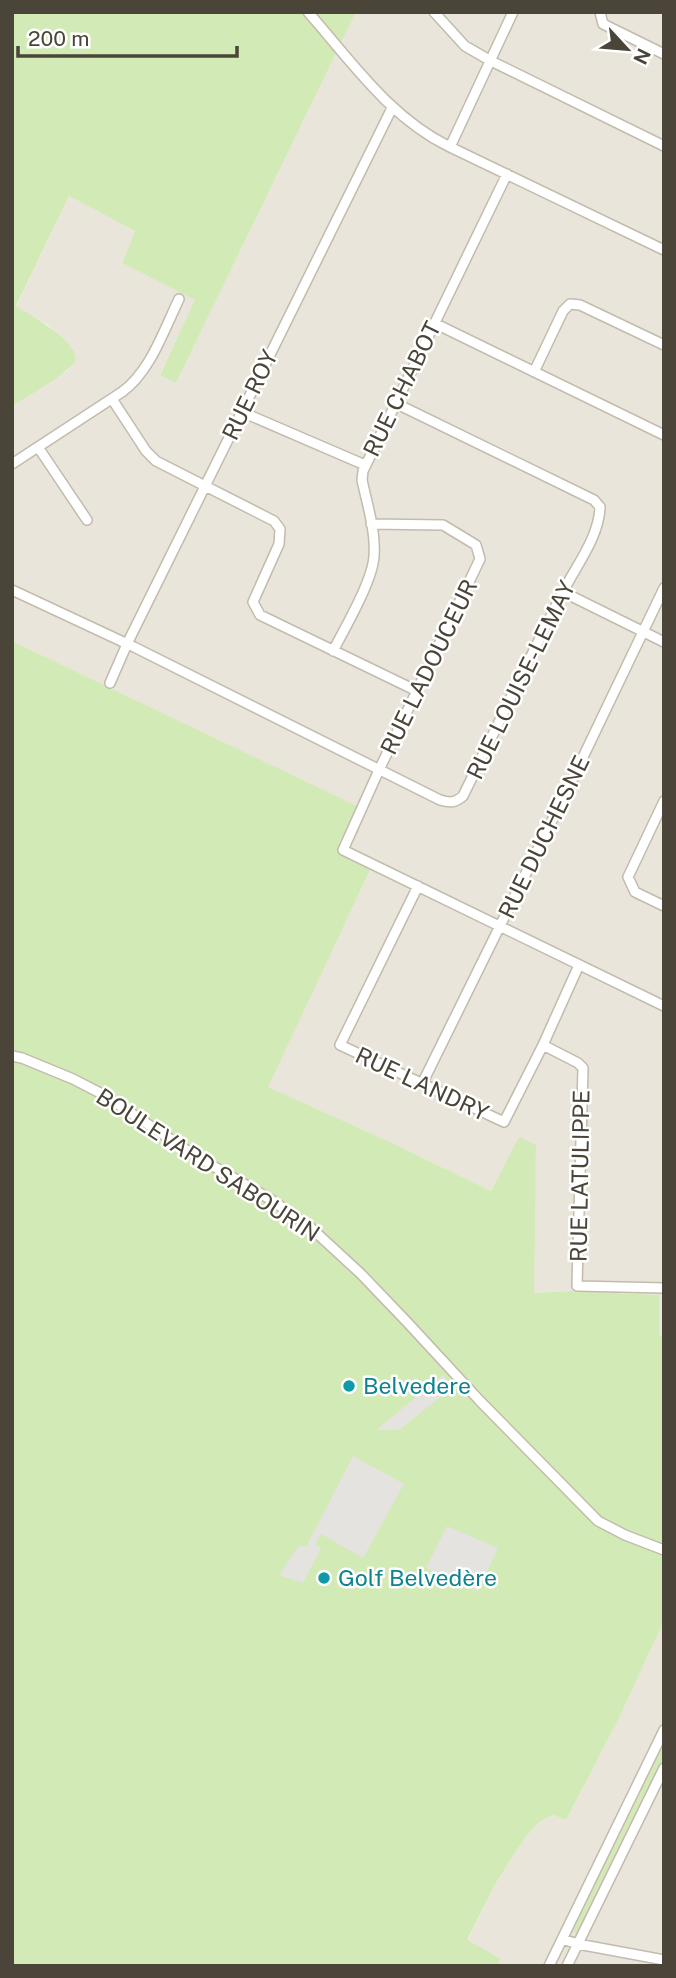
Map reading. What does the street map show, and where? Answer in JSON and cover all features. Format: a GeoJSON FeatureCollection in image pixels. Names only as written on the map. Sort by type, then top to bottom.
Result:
{"type":"FeatureCollection","features":[{"type":"Feature","properties":{"kind":"street"},"geometry":{"type":"LineString","coordinates":[[308,12],[392,108],[417,128],[450,148],[664,250]]}},
{"type":"Feature","properties":{"kind":"street"},"geometry":{"type":"LineString","coordinates":[[435,12],[464,46],[664,146]]}},
{"type":"Feature","properties":{"kind":"street"},"geometry":{"type":"LineString","coordinates":[[450,148],[513,12]]}},
{"type":"Feature","properties":{"kind":"street"},"geometry":{"type":"LineString","coordinates":[[600,12],[603,24],[664,54]]}},
{"type":"Feature","properties":{"kind":"street","name":"RUE ROY"},"geometry":{"type":"LineString","coordinates":[[110,683],[392,108]]}},
{"type":"Feature","properties":{"kind":"street","name":"RUE CHABOT"},"geometry":{"type":"LineString","coordinates":[[333,651],[374,562],[372,524],[362,480],[365,465],[507,174]]}},
{"type":"Feature","properties":{"kind":"street"},"geometry":{"type":"LineString","coordinates":[[12,464],[131,386],[141,375],[179,299]]}},
{"type":"Feature","properties":{"kind":"street"},"geometry":{"type":"LineString","coordinates":[[534,372],[563,311],[570,304],[580,305],[664,345]]}},
{"type":"Feature","properties":{"kind":"street"},"geometry":{"type":"LineString","coordinates":[[434,323],[664,435]]}},
{"type":"Feature","properties":{"kind":"street"},"geometry":{"type":"LineString","coordinates":[[112,399],[153,459],[274,521],[280,528],[279,544],[253,602],[260,615],[417,691]]}},
{"type":"Feature","properties":{"kind":"street","name":"RUE LOUISE-LEMAY"},"geometry":{"type":"LineString","coordinates":[[12,590],[127,644],[440,800],[450,803],[458,801],[463,796],[599,521],[600,507],[594,500],[395,403]]}},
{"type":"Feature","properties":{"kind":"street"},"geometry":{"type":"LineString","coordinates":[[242,412],[365,465]]}},
{"type":"Feature","properties":{"kind":"street"},"geometry":{"type":"LineString","coordinates":[[38,447],[87,520]]}},
{"type":"Feature","properties":{"kind":"street","name":"RUE LADOUCEUR"},"geometry":{"type":"LineString","coordinates":[[372,524],[443,525],[476,545],[480,559],[343,850],[418,886]]}},
{"type":"Feature","properties":{"kind":"street","name":"RUE DUCHESNE"},"geometry":{"type":"LineString","coordinates":[[422,1084],[664,588]]}},
{"type":"Feature","properties":{"kind":"street"},"geometry":{"type":"LineString","coordinates":[[563,592],[664,642]]}},
{"type":"Feature","properties":{"kind":"street"},"geometry":{"type":"LineString","coordinates":[[664,801],[628,877],[635,892],[664,906]]}},
{"type":"Feature","properties":{"kind":"street"},"geometry":{"type":"LineString","coordinates":[[418,886],[664,1006]]}},
{"type":"Feature","properties":{"kind":"street","name":"RUE LANDRY"},"geometry":{"type":"LineString","coordinates":[[418,886],[341,1045],[504,1122],[542,1045]]}},
{"type":"Feature","properties":{"kind":"street"},"geometry":{"type":"LineString","coordinates":[[542,1045],[579,965]]}},
{"type":"Feature","properties":{"kind":"street","name":"RUE LATULIPPE"},"geometry":{"type":"LineString","coordinates":[[542,1045],[583,1068],[577,1286],[664,1288]]}},
{"type":"Feature","properties":{"kind":"street","name":"BOULEVARD SABOURIN"},"geometry":{"type":"LineString","coordinates":[[12,1056],[74,1079],[104,1095],[310,1227],[360,1273],[598,1521],[664,1550]]}},
{"type":"Feature","properties":{"kind":"street"},"geometry":{"type":"LineString","coordinates":[[550,1966],[664,1731]]}},
{"type":"Feature","properties":{"kind":"street"},"geometry":{"type":"LineString","coordinates":[[567,1966],[664,1768]]}},
{"type":"Feature","properties":{"kind":"street"},"geometry":{"type":"LineString","coordinates":[[562,1939],[664,1960]]}},
{"type":"Feature","properties":{"kind":"shaded area"},"geometry":{"type":"Polygon","coordinates":[[[356,12],[664,12],[664,1336],[659,1336],[658,1295],[571,1291],[533,1293],[536,1145],[519,1138],[491,1191],[267,1087],[375,861],[339,843],[356,806],[12,641],[12,406],[68,370],[75,360],[72,349],[48,325],[16,307],[69,196],[135,231],[122,263],[196,300],[160,374],[176,383],[356,12]]]}},
{"type":"Feature","properties":{"kind":"shaded area"},"geometry":{"type":"Polygon","coordinates":[[[443,1375],[453,1387],[399,1430],[376,1430],[443,1375]]]}},
{"type":"Feature","properties":{"kind":"shaded area"},"geometry":{"type":"Polygon","coordinates":[[[353,1456],[404,1484],[363,1558],[321,1534],[315,1545],[321,1548],[303,1583],[279,1575],[299,1545],[306,1547],[353,1456]]]}},
{"type":"Feature","properties":{"kind":"shaded area"},"geometry":{"type":"Polygon","coordinates":[[[447,1526],[498,1548],[478,1591],[426,1568],[447,1526]]]}},
{"type":"Feature","properties":{"kind":"shaded area"},"geometry":{"type":"Polygon","coordinates":[[[664,1621],[664,1966],[498,1966],[501,1960],[467,1941],[494,1886],[524,1839],[539,1822],[553,1815],[566,1820],[619,1718],[664,1621]]]}},
{"type":"Feature","properties":{"kind":"green space"},"geometry":{"type":"Polygon","coordinates":[[[12,12],[356,12],[176,383],[160,375],[195,300],[122,263],[135,231],[69,196],[16,306],[62,338],[75,354],[75,361],[56,378],[12,406],[12,12]]]}},
{"type":"Feature","properties":{"kind":"green space"},"geometry":{"type":"Polygon","coordinates":[[[12,641],[357,806],[339,843],[375,860],[268,1087],[491,1191],[519,1137],[536,1145],[534,1293],[571,1291],[659,1295],[659,1336],[664,1336],[664,1621],[619,1718],[566,1820],[553,1815],[539,1822],[524,1839],[494,1886],[467,1940],[501,1959],[498,1966],[12,1966],[12,641]]]}},
{"type":"Feature","properties":{"kind":"green space"},"geometry":{"type":"Polygon","coordinates":[[[664,1743],[664,1759],[579,1934],[576,1933],[573,1931],[664,1743]]]}},
{"type":"Feature","properties":{"kind":"place","name":"Belvedere"},"geometry":{"type":"Point","coordinates":[349,1386]}},
{"type":"Feature","properties":{"kind":"place","name":"Golf Belvedère"},"geometry":{"type":"Point","coordinates":[324,1578]}}]}
